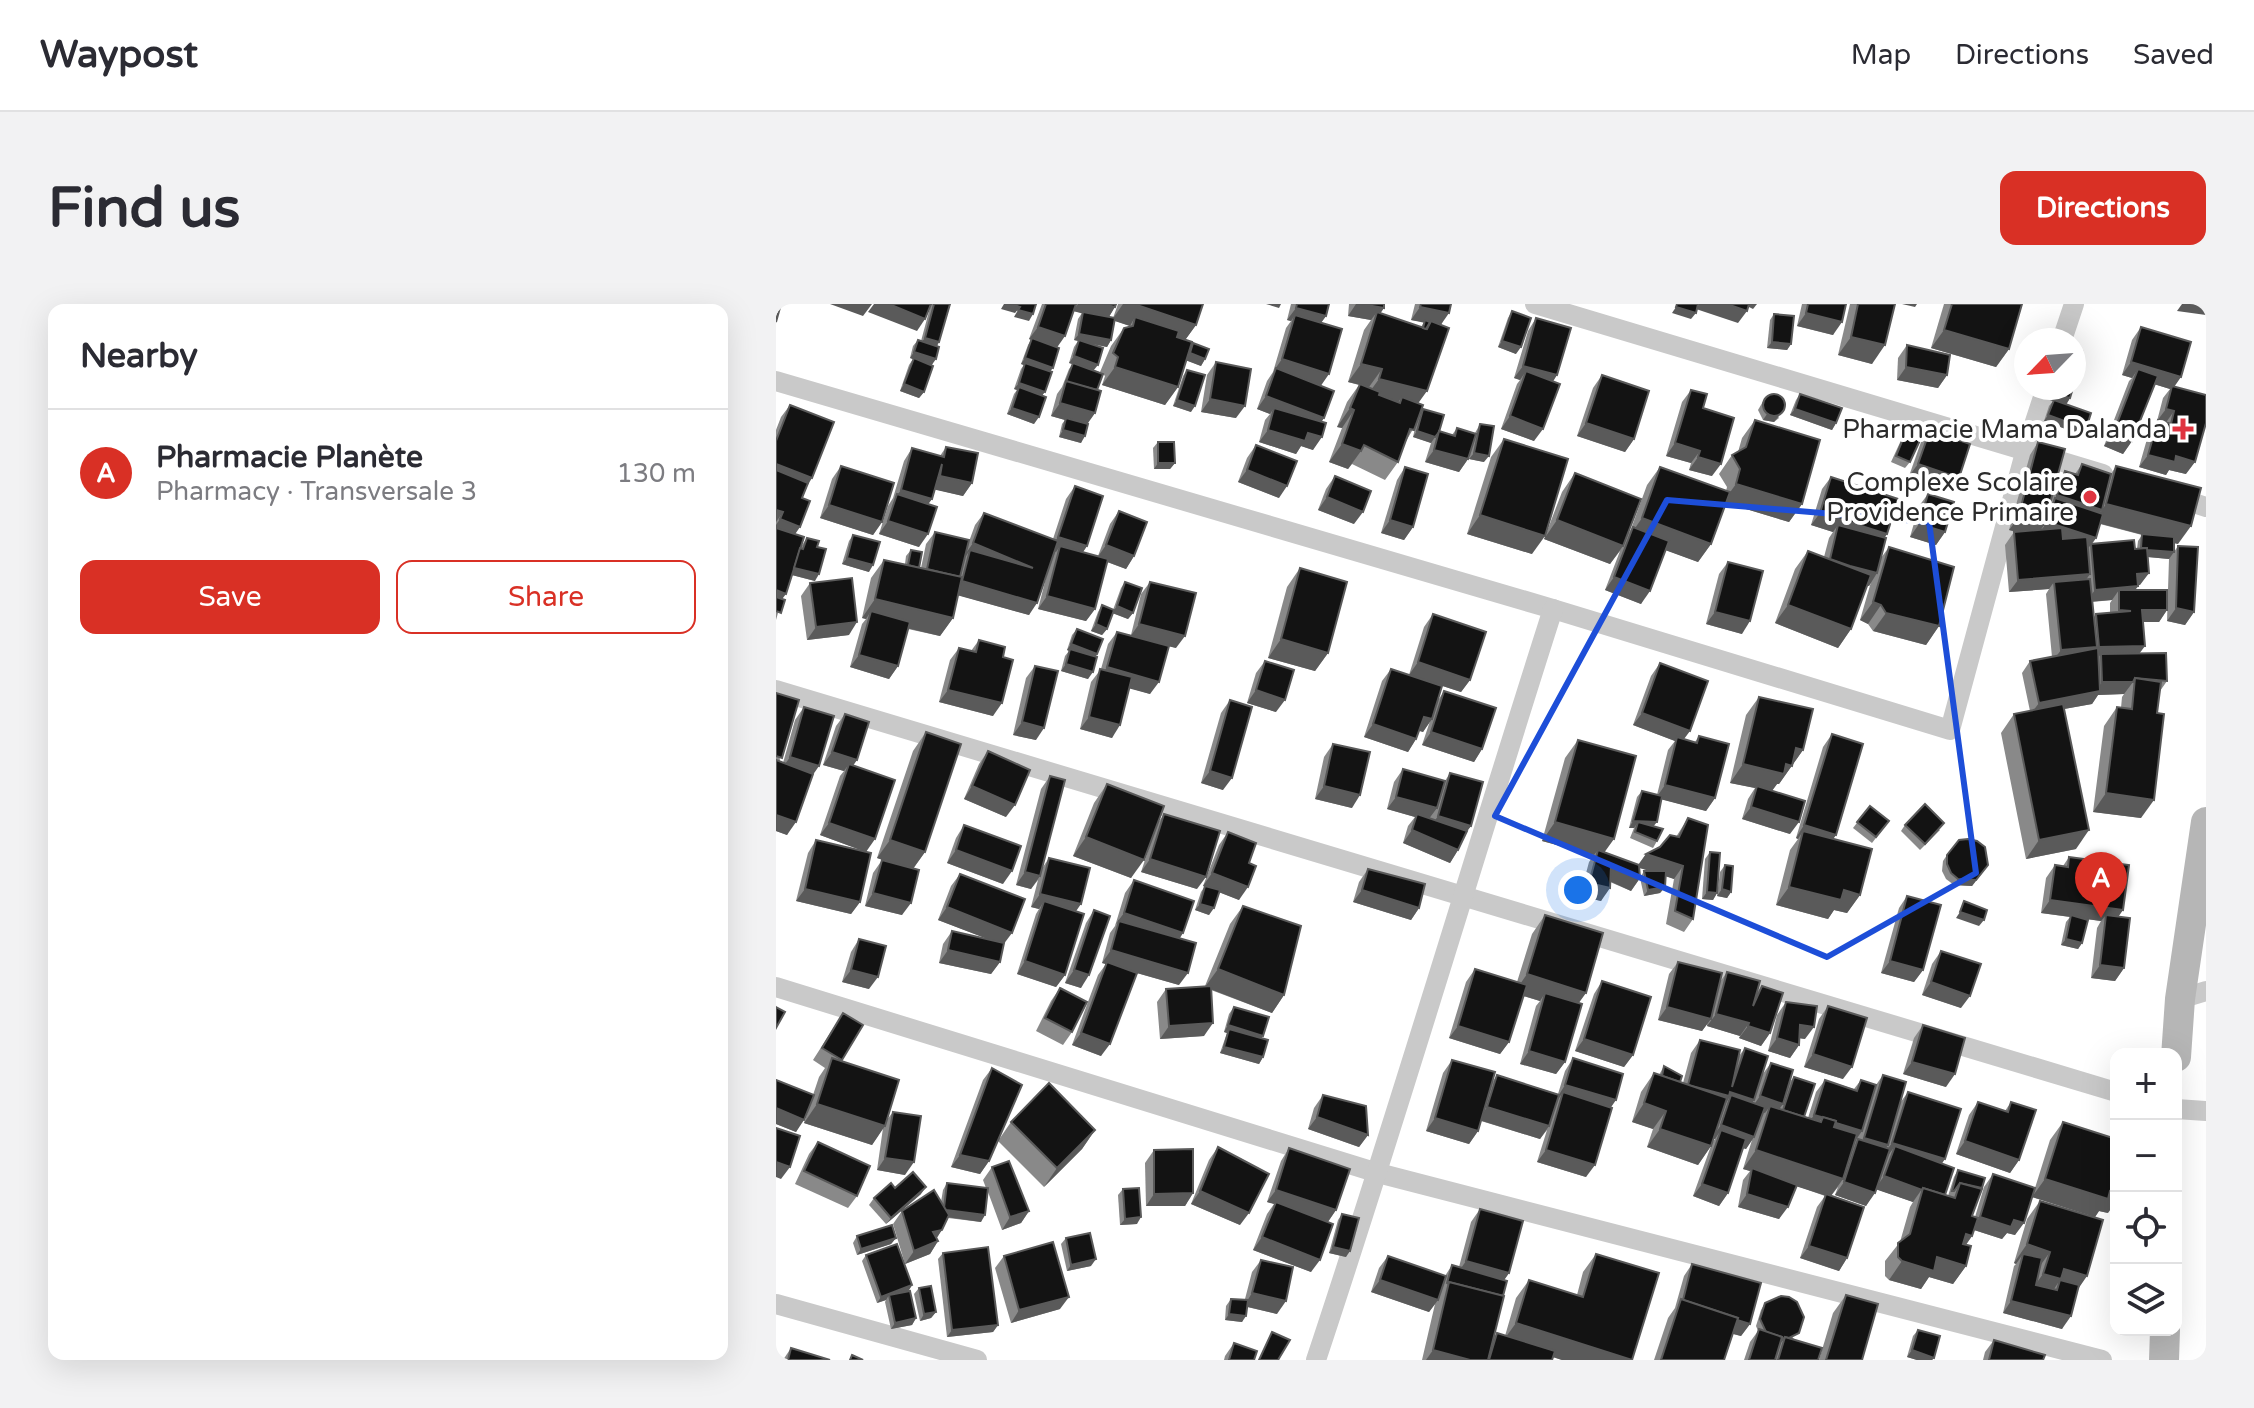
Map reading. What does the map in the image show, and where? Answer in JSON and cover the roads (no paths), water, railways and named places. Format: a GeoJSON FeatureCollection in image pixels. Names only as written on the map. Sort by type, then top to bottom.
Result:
{"type":"FeatureCollection","features":[{"type":"Feature","properties":{"kind":"main road"},"geometry":{"type":"LineString","coordinates":[[2178,1048],[2193,995],[2206,822]]}},
{"type":"Feature","properties":{"kind":"main road"},"geometry":{"type":"LineString","coordinates":[[2164,1360],[2165,1336]]}},
{"type":"Feature","properties":{"kind":"street"},"geometry":{"type":"LineString","coordinates":[[1535,304],[2116,478]]}},
{"type":"Feature","properties":{"kind":"street"},"geometry":{"type":"LineString","coordinates":[[2066,328],[2074,304]]}},
{"type":"Feature","properties":{"kind":"street"},"geometry":{"type":"LineString","coordinates":[[776,381],[1553,609],[1950,730],[2042,400]]}},
{"type":"Feature","properties":{"kind":"street"},"geometry":{"type":"LineString","coordinates":[[2146,487],[2206,507]]}},
{"type":"Feature","properties":{"kind":"street"},"geometry":{"type":"LineString","coordinates":[[1316,1360],[1378,1173],[1462,894],[1553,609]]}},
{"type":"Feature","properties":{"kind":"street"},"geometry":{"type":"LineString","coordinates":[[776,690],[2110,1090]]}},
{"type":"Feature","properties":{"kind":"street"},"geometry":{"type":"LineString","coordinates":[[776,987],[1378,1173],[2102,1360]]}},
{"type":"Feature","properties":{"kind":"street"},"geometry":{"type":"LineString","coordinates":[[2182,1109],[2206,1111]]}},
{"type":"Feature","properties":{"kind":"street"},"geometry":{"type":"LineString","coordinates":[[776,1304],[977,1360]]}},
{"type":"Feature","properties":{"kind":"place","name":"Pharmacie Mama Dalanda"},"geometry":{"type":"Point","coordinates":[2183,429]}},
{"type":"Feature","properties":{"kind":"place","name":"Complexe Scolaire Providence Primaire"},"geometry":{"type":"Point","coordinates":[2090,497]}},
{"type":"Feature","properties":{"kind":"place","name":"Pharmacie Planète"},"geometry":{"type":"Point","coordinates":[2101,918]}}]}
